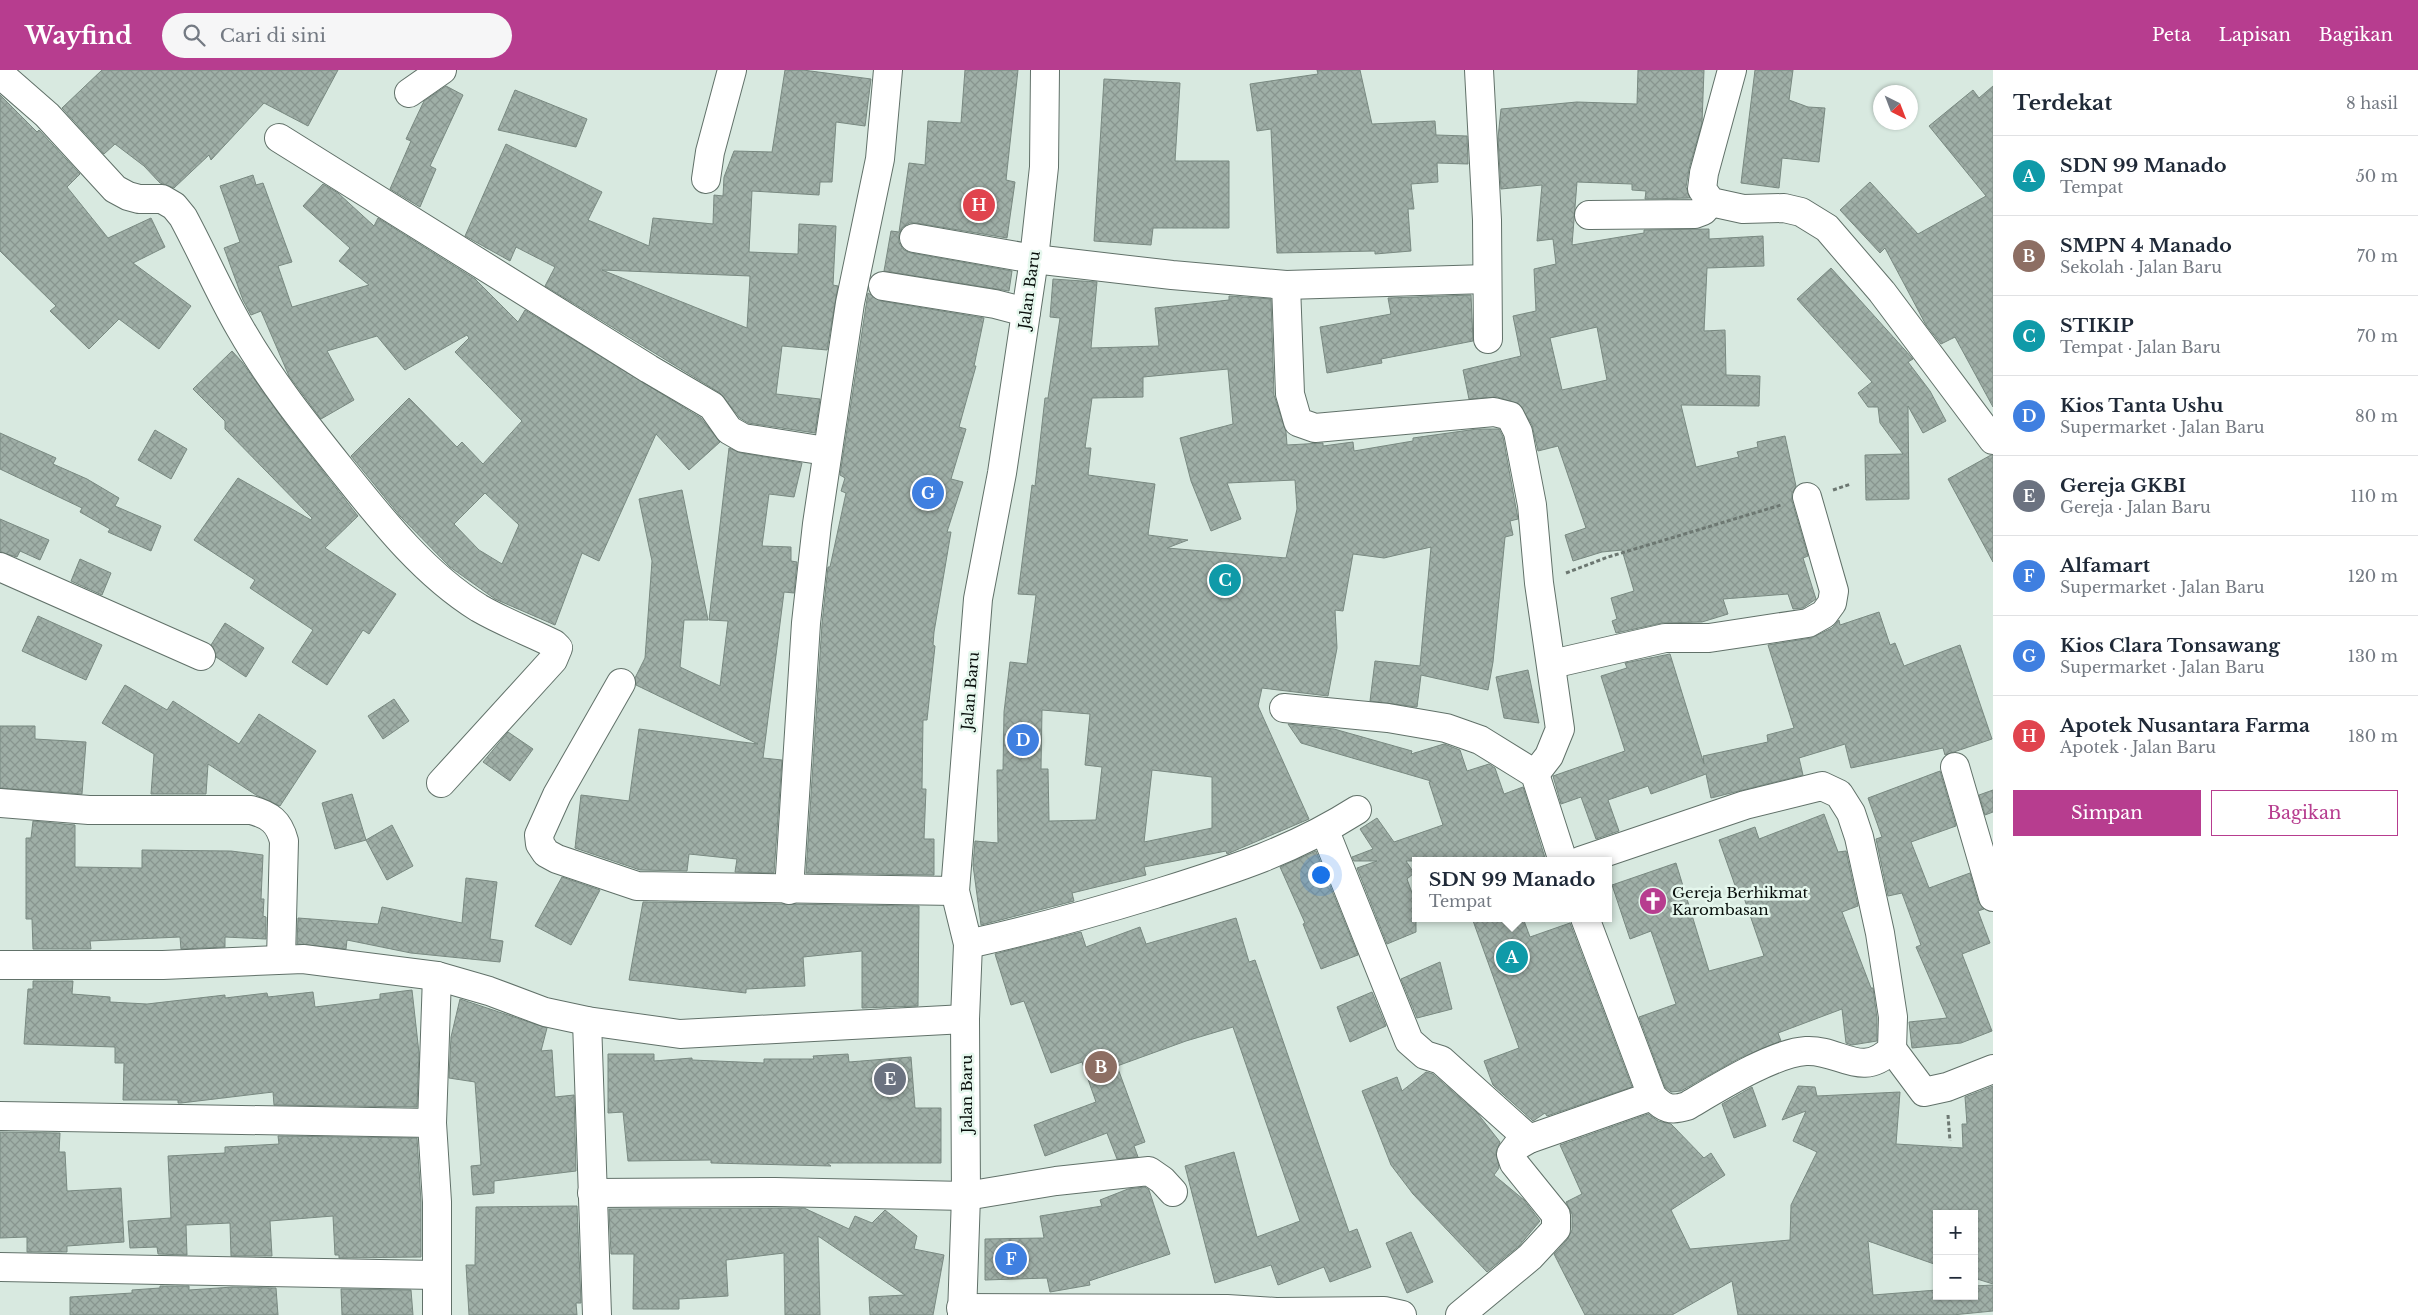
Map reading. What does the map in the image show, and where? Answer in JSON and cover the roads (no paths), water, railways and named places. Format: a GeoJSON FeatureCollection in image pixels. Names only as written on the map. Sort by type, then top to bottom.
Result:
{"type":"FeatureCollection","features":[{"type":"Feature","properties":{"kind":"street"},"geometry":{"type":"LineString","coordinates":[[409,93],[442,70]]}},
{"type":"Feature","properties":{"kind":"street"},"geometry":{"type":"LineString","coordinates":[[706,179],[710,152],[732,70]]}},
{"type":"Feature","properties":{"kind":"street"},"geometry":{"type":"LineString","coordinates":[[789,890],[806,623],[826,451],[839,389],[850,302],[880,159],[888,70]]}},
{"type":"Feature","properties":{"kind":"street","name":"Jalan Baru"},"geometry":{"type":"LineString","coordinates":[[962,1312],[966,1196],[965,1019],[968,944],[955,891],[978,599],[1002,473],[1034,259],[1044,166],[1045,70]]}},
{"type":"Feature","properties":{"kind":"street"},"geometry":{"type":"LineString","coordinates":[[1479,70],[1487,220],[1488,339]]}},
{"type":"Feature","properties":{"kind":"street"},"geometry":{"type":"LineString","coordinates":[[1732,70],[1704,173],[1702,189],[1711,202],[1743,210],[1784,208],[1802,212],[1827,228],[1882,292],[1993,440]]}},
{"type":"Feature","properties":{"kind":"street"},"geometry":{"type":"LineString","coordinates":[[0,74],[47,115],[116,189],[128,196],[139,199],[162,198],[174,206],[187,224],[240,328],[265,370],[380,518],[456,591],[480,608],[554,644],[558,648],[553,660],[441,783]]}},
{"type":"Feature","properties":{"kind":"street"},"geometry":{"type":"LineString","coordinates":[[279,138],[649,369],[712,406],[734,433],[743,438],[826,451]]}},
{"type":"Feature","properties":{"kind":"street"},"geometry":{"type":"LineString","coordinates":[[1589,215],[1695,214],[1703,211],[1711,202]]}},
{"type":"Feature","properties":{"kind":"street"},"geometry":{"type":"LineString","coordinates":[[914,238],[1034,259],[1286,286],[1487,279]]}},
{"type":"Feature","properties":{"kind":"street"},"geometry":{"type":"LineString","coordinates":[[883,286],[994,304],[1026,312]]}},
{"type":"Feature","properties":{"kind":"street"},"geometry":{"type":"LineString","coordinates":[[1286,286],[1290,394],[1298,422],[1315,428],[1494,412],[1510,416],[1518,432],[1532,505],[1539,583],[1560,729],[1549,756],[1535,774]]}},
{"type":"Feature","properties":{"kind":"street"},"geometry":{"type":"LineString","coordinates":[[1552,664],[1665,638],[1709,638],[1808,623],[1824,614],[1832,603],[1834,591],[1807,497]]}},
{"type":"Feature","properties":{"kind":"street"},"geometry":{"type":"LineString","coordinates":[[0,567],[201,656]]}},
{"type":"Feature","properties":{"kind":"street"},"geometry":{"type":"LineString","coordinates":[[621,684],[558,795],[539,835],[540,844],[546,853],[557,860],[637,886],[789,890],[955,891]]}},
{"type":"Feature","properties":{"kind":"street"},"geometry":{"type":"LineString","coordinates":[[1284,708],[1388,718],[1446,728],[1480,740],[1510,756],[1535,774],[1562,857]]}},
{"type":"Feature","properties":{"kind":"street"},"geometry":{"type":"LineString","coordinates":[[1955,767],[1993,897]]}},
{"type":"Feature","properties":{"kind":"street"},"geometry":{"type":"LineString","coordinates":[[1592,857],[1745,805],[1822,786],[1839,794],[1851,813],[1859,837],[1880,933],[1893,1017],[1892,1049],[1924,1092],[1947,1087],[1993,1069]]}},
{"type":"Feature","properties":{"kind":"street"},"geometry":{"type":"LineString","coordinates":[[0,803],[89,810],[251,810],[268,815],[281,828],[284,841],[281,959]]}},
{"type":"Feature","properties":{"kind":"street"},"geometry":{"type":"LineString","coordinates":[[968,944],[1048,926],[1234,870],[1289,849],[1325,831],[1357,810]]}},
{"type":"Feature","properties":{"kind":"street"},"geometry":{"type":"LineString","coordinates":[[1325,831],[1410,1041],[1428,1056],[1439,1058],[1529,1139]]}},
{"type":"Feature","properties":{"kind":"street"},"geometry":{"type":"LineString","coordinates":[[1587,922],[1652,1096],[1662,1106],[1674,1110],[1688,1106],[1786,1055],[1806,1051],[1821,1052],[1866,1064],[1881,1060],[1892,1049]]}},
{"type":"Feature","properties":{"kind":"street"},"geometry":{"type":"LineString","coordinates":[[0,965],[163,965],[303,959],[437,976],[489,991],[545,1012],[587,1021],[680,1034],[965,1019]]}},
{"type":"Feature","properties":{"kind":"street"},"geometry":{"type":"LineString","coordinates":[[437,976],[432,1123],[437,1202],[437,1315]]}},
{"type":"Feature","properties":{"kind":"street"},"geometry":{"type":"LineString","coordinates":[[587,1021],[597,1315]]}},
{"type":"Feature","properties":{"kind":"street"},"geometry":{"type":"LineString","coordinates":[[1460,1315],[1530,1257],[1552,1236],[1556,1229],[1556,1215],[1514,1163],[1511,1154],[1517,1146],[1529,1139],[1652,1096]]}},
{"type":"Feature","properties":{"kind":"street"},"geometry":{"type":"LineString","coordinates":[[0,1116],[432,1123]]}},
{"type":"Feature","properties":{"kind":"street"},"geometry":{"type":"LineString","coordinates":[[592,1194],[775,1192],[966,1196],[1056,1181],[1148,1172],[1162,1180],[1174,1192]]}},
{"type":"Feature","properties":{"kind":"street"},"geometry":{"type":"LineString","coordinates":[[0,1267],[436,1275]]}},
{"type":"Feature","properties":{"kind":"street"},"geometry":{"type":"LineString","coordinates":[[962,1312],[1384,1312],[1402,1315]]}},
{"type":"Feature","properties":{"kind":"place","name":"Apotek Nusantara Farma"},"geometry":{"type":"Point","coordinates":[979,205]}},
{"type":"Feature","properties":{"kind":"place","name":"Kios Clara Tonsawang"},"geometry":{"type":"Point","coordinates":[928,493]}},
{"type":"Feature","properties":{"kind":"place","name":"STIKIP"},"geometry":{"type":"Point","coordinates":[1225,580]}},
{"type":"Feature","properties":{"kind":"place","name":"Kios Tanta Ushu"},"geometry":{"type":"Point","coordinates":[1023,740]}},
{"type":"Feature","properties":{"kind":"place","name":"Gereja Berhikmat Karombasan"},"geometry":{"type":"Point","coordinates":[1653,901]}},
{"type":"Feature","properties":{"kind":"place","name":"SDN 99 Manado"},"geometry":{"type":"Point","coordinates":[1512,957]}},
{"type":"Feature","properties":{"kind":"place","name":"SMPN 4 Manado"},"geometry":{"type":"Point","coordinates":[1101,1067]}},
{"type":"Feature","properties":{"kind":"place","name":"Gereja GKBI"},"geometry":{"type":"Point","coordinates":[890,1079]}},
{"type":"Feature","properties":{"kind":"place","name":"Alfamart"},"geometry":{"type":"Point","coordinates":[1011,1259]}}]}
